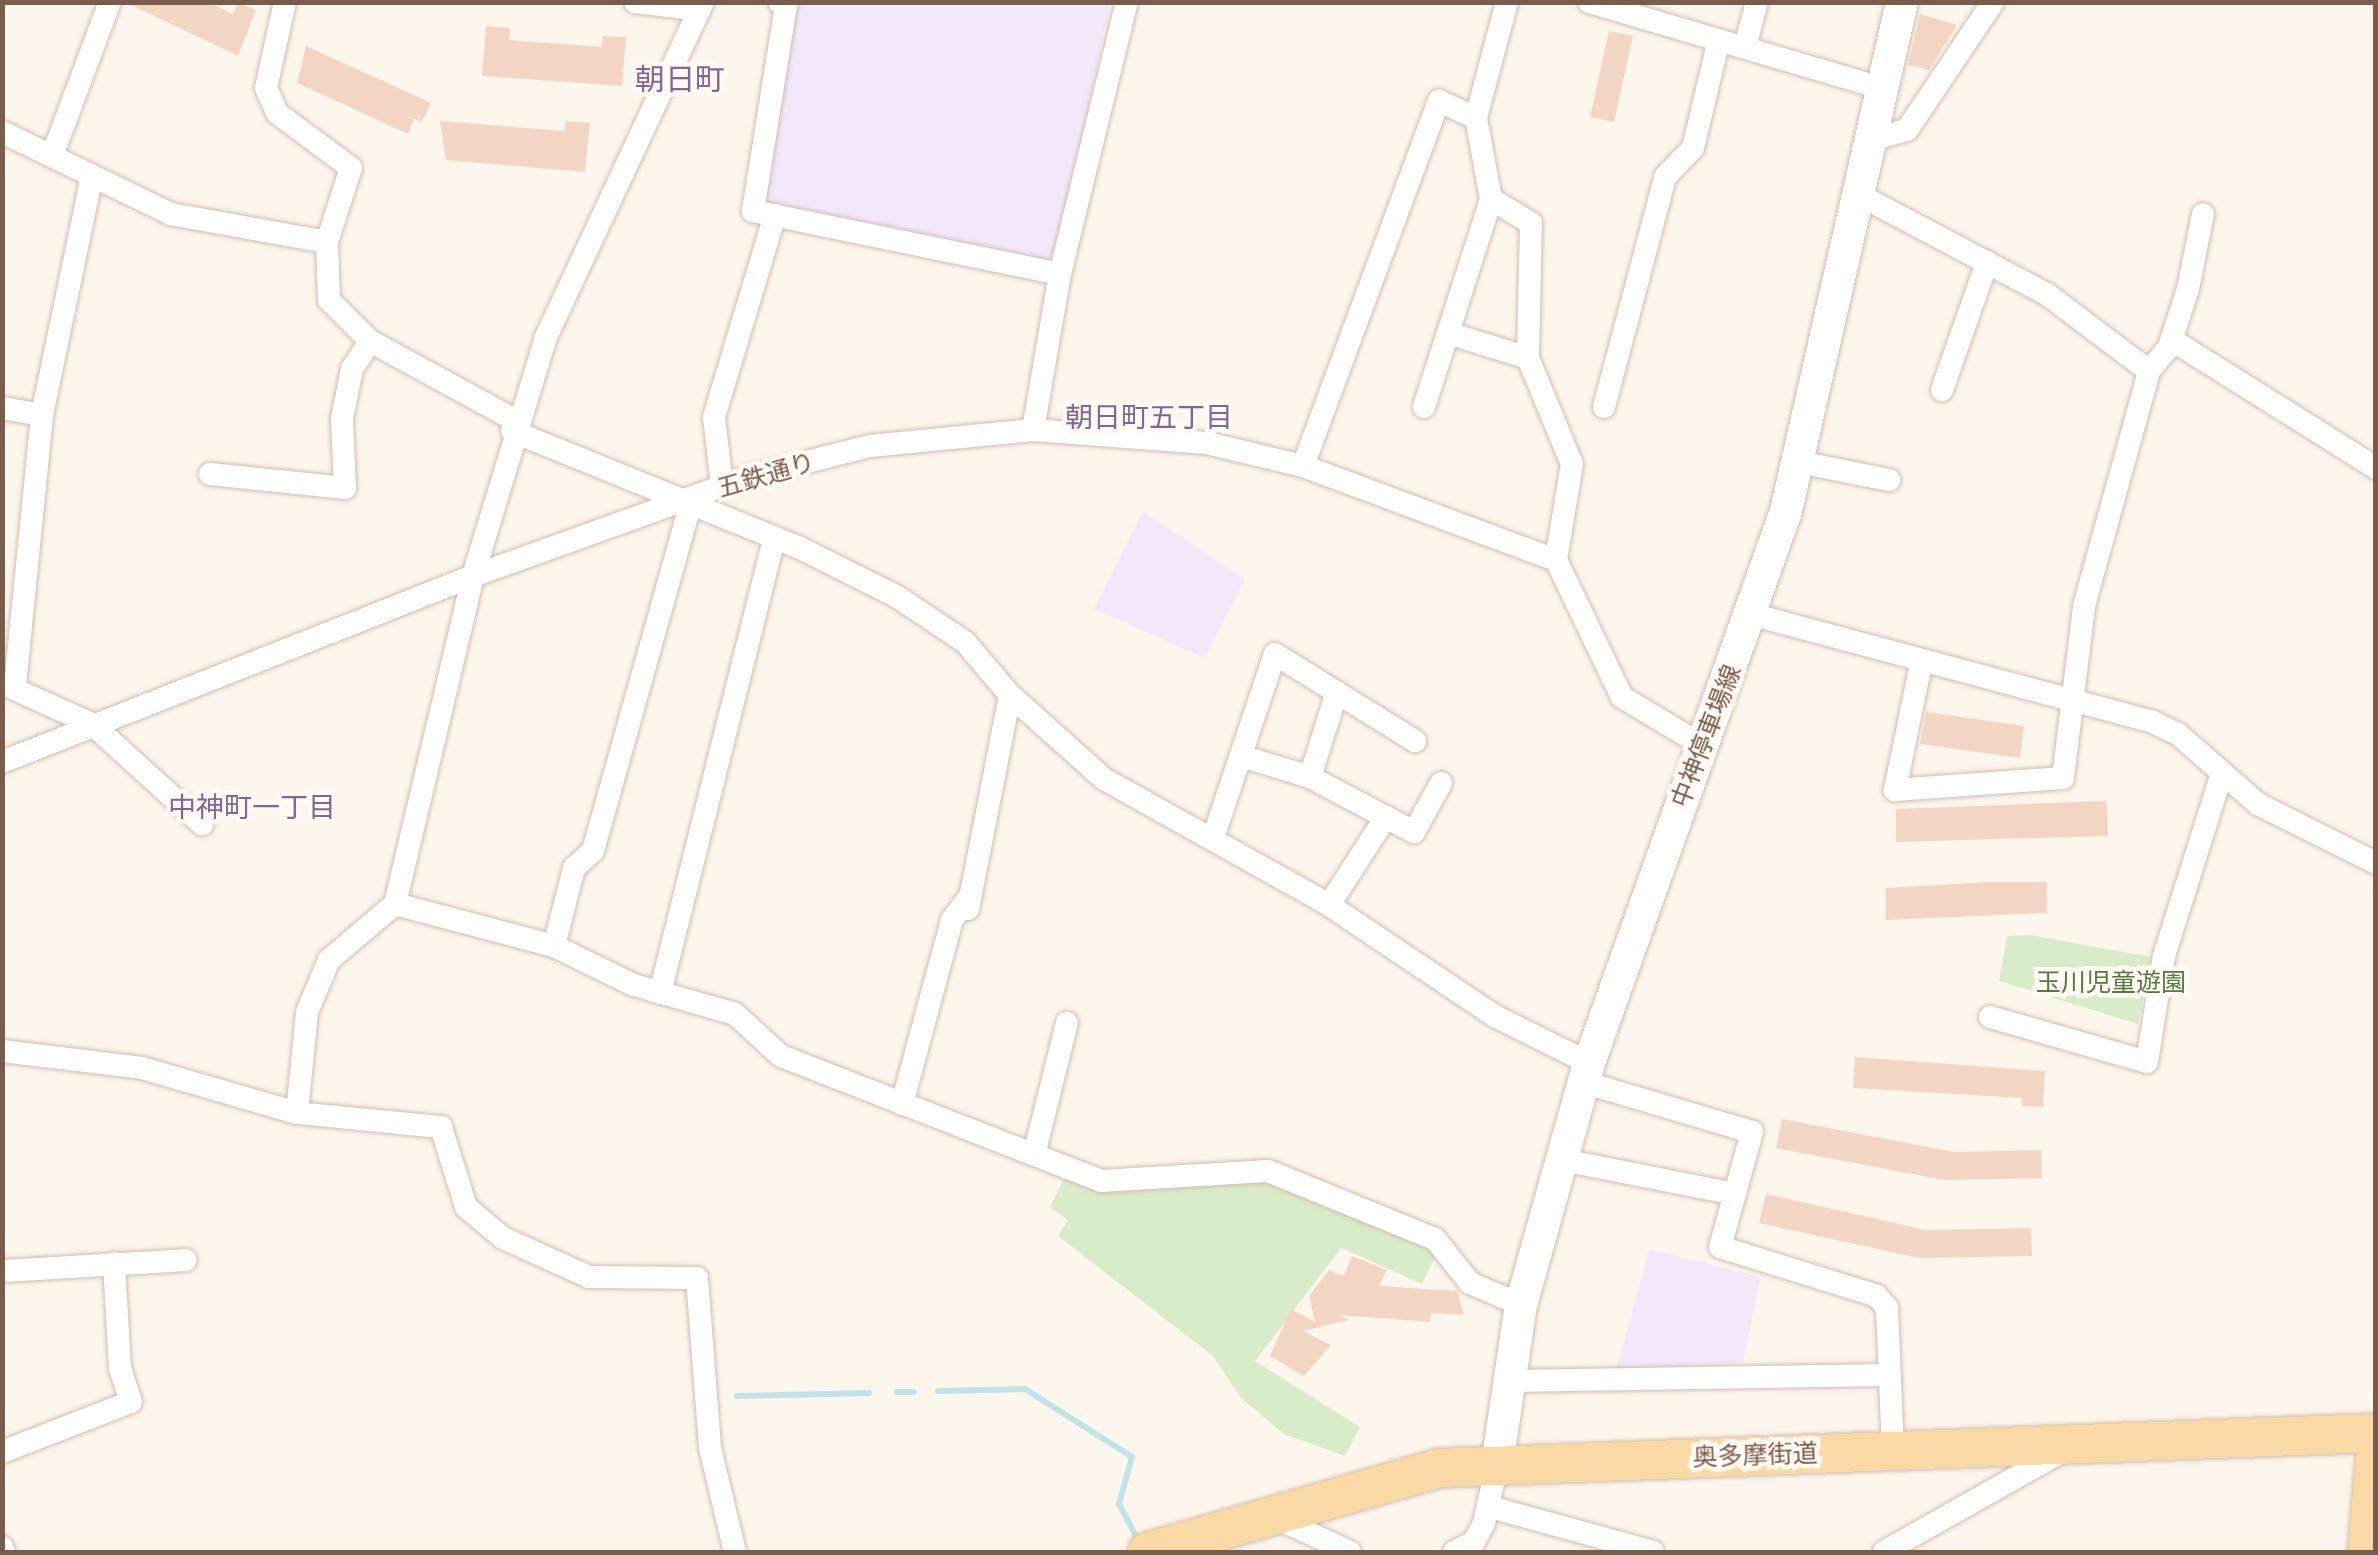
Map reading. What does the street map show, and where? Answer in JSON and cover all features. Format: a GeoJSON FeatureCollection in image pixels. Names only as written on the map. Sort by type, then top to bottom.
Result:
{"type":"FeatureCollection","features":[{"type":"Feature","properties":{"kind":"main road","name":"中神停車場線"},"geometry":{"type":"LineString","coordinates":[[1496,1464],[1506,1381],[1521,1306],[1586,1072],[1702,746],[1754,615],[1799,462],[1863,197],[1902,2]]}},
{"type":"Feature","properties":{"kind":"main road","name":"奥多摩街道"},"geometry":{"type":"LineString","coordinates":[[1146,1552],[1403,1472],[1496,1464],[2376,1433]]}},
{"type":"Feature","properties":{"kind":"main road"},"geometry":{"type":"LineString","coordinates":[[2371,1543],[2376,1448]]}},
{"type":"Feature","properties":{"kind":"street"},"geometry":{"type":"LineString","coordinates":[[52,156],[110,2]]}},
{"type":"Feature","properties":{"kind":"street"},"geometry":{"type":"LineString","coordinates":[[285,2],[266,88],[276,112],[351,168],[326,242],[329,300],[370,341],[514,426],[685,503],[774,538],[951,632],[1010,695],[1104,779],[1329,905],[1586,1072],[1752,1132],[1720,1247],[1877,1296],[1886,1308],[1893,1450]]}},
{"type":"Feature","properties":{"kind":"street"},"geometry":{"type":"LineString","coordinates":[[297,1114],[307,1012],[329,960],[395,904],[473,576],[514,426],[546,337],[701,6],[635,2]]}},
{"type":"Feature","properties":{"kind":"street"},"geometry":{"type":"LineString","coordinates":[[779,2],[786,6],[753,211],[1060,274]]}},
{"type":"Feature","properties":{"kind":"street"},"geometry":{"type":"LineString","coordinates":[[1033,430],[1060,274],[1127,2]]}},
{"type":"Feature","properties":{"kind":"street"},"geometry":{"type":"LineString","coordinates":[[1424,407],[1491,199],[1476,118],[1507,2]]}},
{"type":"Feature","properties":{"kind":"street"},"geometry":{"type":"LineString","coordinates":[[1588,2],[1885,89]]}},
{"type":"Feature","properties":{"kind":"street"},"geometry":{"type":"LineString","coordinates":[[1745,47],[1757,2]]}},
{"type":"Feature","properties":{"kind":"street"},"geometry":{"type":"LineString","coordinates":[[1875,139],[1908,130],[1993,2]]}},
{"type":"Feature","properties":{"kind":"street"},"geometry":{"type":"LineString","coordinates":[[1604,407],[1665,176],[1693,148],[1719,40]]}},
{"type":"Feature","properties":{"kind":"street"},"geometry":{"type":"LineString","coordinates":[[1302,466],[1439,102],[1476,118]]}},
{"type":"Feature","properties":{"kind":"street"},"geometry":{"type":"LineString","coordinates":[[2,132],[171,214],[326,242]]}},
{"type":"Feature","properties":{"kind":"street"},"geometry":{"type":"LineString","coordinates":[[92,176],[42,415],[9,685],[92,724],[202,824]]}},
{"type":"Feature","properties":{"kind":"street"},"geometry":{"type":"LineString","coordinates":[[1863,197],[2048,295],[2148,372]]}},
{"type":"Feature","properties":{"kind":"street"},"geometry":{"type":"LineString","coordinates":[[1491,199],[1531,223],[1528,358],[1572,464],[1556,560],[1622,697],[1702,746]]}},
{"type":"Feature","properties":{"kind":"street"},"geometry":{"type":"LineString","coordinates":[[1921,664],[1895,790],[2062,778],[2084,606],[2148,372],[2172,340],[2203,214]]}},
{"type":"Feature","properties":{"kind":"street"},"geometry":{"type":"LineString","coordinates":[[722,486],[714,416],[775,215]]}},
{"type":"Feature","properties":{"kind":"street"},"geometry":{"type":"LineString","coordinates":[[1942,390],[1987,262]]}},
{"type":"Feature","properties":{"kind":"street"},"geometry":{"type":"LineString","coordinates":[[1448,333],[1528,358]]}},
{"type":"Feature","properties":{"kind":"street"},"geometry":{"type":"LineString","coordinates":[[2172,340],[2376,468]]}},
{"type":"Feature","properties":{"kind":"street"},"geometry":{"type":"LineString","coordinates":[[210,474],[345,488],[342,418],[352,369],[370,341]]}},
{"type":"Feature","properties":{"kind":"street"},"geometry":{"type":"LineString","coordinates":[[2,408],[42,415]]}},
{"type":"Feature","properties":{"kind":"street","name":"五鉄通り"},"geometry":{"type":"LineString","coordinates":[[2,762],[473,576],[685,503],[722,486],[870,446],[1033,430],[1118,431],[1302,466],[1556,560]]}},
{"type":"Feature","properties":{"kind":"street"},"geometry":{"type":"LineString","coordinates":[[1799,462],[1889,480]]}},
{"type":"Feature","properties":{"kind":"street"},"geometry":{"type":"LineString","coordinates":[[554,946],[574,868],[593,851],[685,503]]}},
{"type":"Feature","properties":{"kind":"street"},"geometry":{"type":"LineString","coordinates":[[660,993],[774,538]]}},
{"type":"Feature","properties":{"kind":"street"},"geometry":{"type":"LineString","coordinates":[[1754,615],[2178,734],[2222,773],[2312,836],[2376,862]]}},
{"type":"Feature","properties":{"kind":"street"},"geometry":{"type":"LineString","coordinates":[[1213,838],[1275,654],[1415,741]]}},
{"type":"Feature","properties":{"kind":"street"},"geometry":{"type":"LineString","coordinates":[[1310,777],[1337,692]]}},
{"type":"Feature","properties":{"kind":"street"},"geometry":{"type":"LineString","coordinates":[[902,1104],[952,920],[969,902],[1010,695]]}},
{"type":"Feature","properties":{"kind":"street"},"geometry":{"type":"LineString","coordinates":[[1241,756],[1310,777],[1414,832],[1436,792],[1452,812]]}},
{"type":"Feature","properties":{"kind":"street"},"geometry":{"type":"LineString","coordinates":[[1990,1017],[2146,1062],[2164,956],[2222,773]]}},
{"type":"Feature","properties":{"kind":"street"},"geometry":{"type":"LineString","coordinates":[[1329,905],[1386,817]]}},
{"type":"Feature","properties":{"kind":"street"},"geometry":{"type":"LineString","coordinates":[[395,904],[554,946],[660,993],[735,1014],[781,1056],[1100,1181],[1268,1171],[1435,1239],[1470,1282],[1521,1306]]}},
{"type":"Feature","properties":{"kind":"street"},"geometry":{"type":"LineString","coordinates":[[1034,1155],[1067,1023]]}},
{"type":"Feature","properties":{"kind":"street"},"geometry":{"type":"LineString","coordinates":[[2,1052],[142,1068],[297,1114],[440,1126],[466,1208],[503,1238],[589,1277],[697,1278],[710,1448],[735,1552]]}},
{"type":"Feature","properties":{"kind":"street"},"geometry":{"type":"LineString","coordinates":[[1562,1160],[1735,1194]]}},
{"type":"Feature","properties":{"kind":"street"},"geometry":{"type":"LineString","coordinates":[[2,1271],[186,1260]]}},
{"type":"Feature","properties":{"kind":"street"},"geometry":{"type":"LineString","coordinates":[[2,1452],[130,1402],[120,1368],[114,1263]]}},
{"type":"Feature","properties":{"kind":"street"},"geometry":{"type":"LineString","coordinates":[[1506,1381],[1890,1375]]}},
{"type":"Feature","properties":{"kind":"street"},"geometry":{"type":"LineString","coordinates":[[1884,1552],[2077,1443]]}},
{"type":"Feature","properties":{"kind":"street"},"geometry":{"type":"LineString","coordinates":[[1454,1552],[1474,1542],[1490,1507],[1496,1464]]}},
{"type":"Feature","properties":{"kind":"street"},"geometry":{"type":"LineString","coordinates":[[1490,1507],[1653,1552]]}},
{"type":"Feature","properties":{"kind":"street"},"geometry":{"type":"LineString","coordinates":[[1269,1514],[1350,1552]]}},
{"type":"Feature","properties":{"kind":"shaded area"},"geometry":{"type":"Polygon","coordinates":[[[798,3],[1110,3],[1056,264],[759,207],[798,3]]]}},
{"type":"Feature","properties":{"kind":"shaded area"},"geometry":{"type":"Polygon","coordinates":[[[1143,511],[1245,580],[1205,658],[1094,609],[1143,511]]]}},
{"type":"Feature","properties":{"kind":"shaded area"},"geometry":{"type":"Polygon","coordinates":[[[1649,1249],[1761,1277],[1743,1362],[1616,1371],[1649,1249]]]}},
{"type":"Feature","properties":{"kind":"green space","name":"玉川児童遊園"},"geometry":{"type":"Polygon","coordinates":[[[2031,935],[2151,957],[2138,1024],[1999,981],[2007,936],[2031,935]]]}},
{"type":"Feature","properties":{"kind":"green space"},"geometry":{"type":"Polygon","coordinates":[[[1066,1175],[1271,1178],[1438,1251],[1422,1284],[1341,1248],[1255,1361],[1360,1427],[1345,1456],[1284,1434],[1241,1398],[1213,1356],[1058,1236],[1068,1220],[1050,1207],[1066,1175]]]}},
{"type":"Feature","properties":{"kind":"building"},"geometry":{"type":"Polygon","coordinates":[[[125,2],[208,2],[233,14],[238,3],[256,10],[238,56],[125,2]]]}},
{"type":"Feature","properties":{"kind":"building"},"geometry":{"type":"Polygon","coordinates":[[[1920,14],[1957,25],[1929,70],[1908,65],[1920,14]]]}},
{"type":"Feature","properties":{"kind":"building"},"geometry":{"type":"Polygon","coordinates":[[[486,26],[510,28],[509,40],[602,47],[603,36],[626,37],[622,86],[482,76],[486,26]]]}},
{"type":"Feature","properties":{"kind":"building"},"geometry":{"type":"Polygon","coordinates":[[[1609,31],[1633,36],[1614,122],[1590,117],[1609,31]]]}},
{"type":"Feature","properties":{"kind":"building"},"geometry":{"type":"Polygon","coordinates":[[[306,46],[431,103],[422,122],[414,119],[408,134],[297,83],[306,46]]]}},
{"type":"Feature","properties":{"kind":"building"},"geometry":{"type":"Polygon","coordinates":[[[440,121],[565,131],[566,121],[590,123],[585,172],[446,160],[440,121]]]}},
{"type":"Feature","properties":{"kind":"building"},"geometry":{"type":"Polygon","coordinates":[[[1926,712],[2024,726],[2020,758],[1920,744],[1926,712]]]}},
{"type":"Feature","properties":{"kind":"building"},"geometry":{"type":"Polygon","coordinates":[[[2107,801],[2108,836],[1896,842],[1896,809],[2107,801]]]}},
{"type":"Feature","properties":{"kind":"building"},"geometry":{"type":"Polygon","coordinates":[[[2047,882],[2047,913],[1886,920],[1886,888],[2047,882]]]}},
{"type":"Feature","properties":{"kind":"building"},"geometry":{"type":"Polygon","coordinates":[[[1855,1057],[2045,1071],[2043,1107],[2022,1106],[2022,1098],[1853,1088],[1855,1057]]]}},
{"type":"Feature","properties":{"kind":"building"},"geometry":{"type":"Polygon","coordinates":[[[1782,1119],[1954,1152],[2041,1150],[2042,1178],[1944,1180],[1776,1148],[1782,1119]]]}},
{"type":"Feature","properties":{"kind":"building"},"geometry":{"type":"Polygon","coordinates":[[[1766,1194],[1926,1230],[2031,1228],[2032,1256],[1919,1258],[1759,1223],[1766,1194]]]}},
{"type":"Feature","properties":{"kind":"building"},"geometry":{"type":"Polygon","coordinates":[[[1352,1256],[1387,1270],[1379,1286],[1457,1291],[1464,1315],[1431,1313],[1430,1322],[1339,1315],[1349,1320],[1303,1331],[1331,1345],[1304,1376],[1270,1356],[1291,1309],[1315,1322],[1309,1296],[1329,1270],[1344,1276],[1352,1256]]]}},
{"type":"Feature","properties":{"kind":"waterway"},"geometry":{"type":"LineString","coordinates":[[938,1391],[1025,1389],[1132,1457],[1119,1504],[1140,1544]]}},
{"type":"Feature","properties":{"kind":"waterway"},"geometry":{"type":"LineString","coordinates":[[897,1392],[914,1392]]}},
{"type":"Feature","properties":{"kind":"waterway"},"geometry":{"type":"LineString","coordinates":[[737,1396],[869,1393]]}},
{"type":"Feature","properties":{"kind":"district","name":"朝日町"},"geometry":{"type":"Point","coordinates":[680,79]}},
{"type":"Feature","properties":{"kind":"district","name":"朝日町五丁目"},"geometry":{"type":"Point","coordinates":[1149,417]}},
{"type":"Feature","properties":{"kind":"district","name":"中神町一丁目"},"geometry":{"type":"Point","coordinates":[252,807]}}]}
